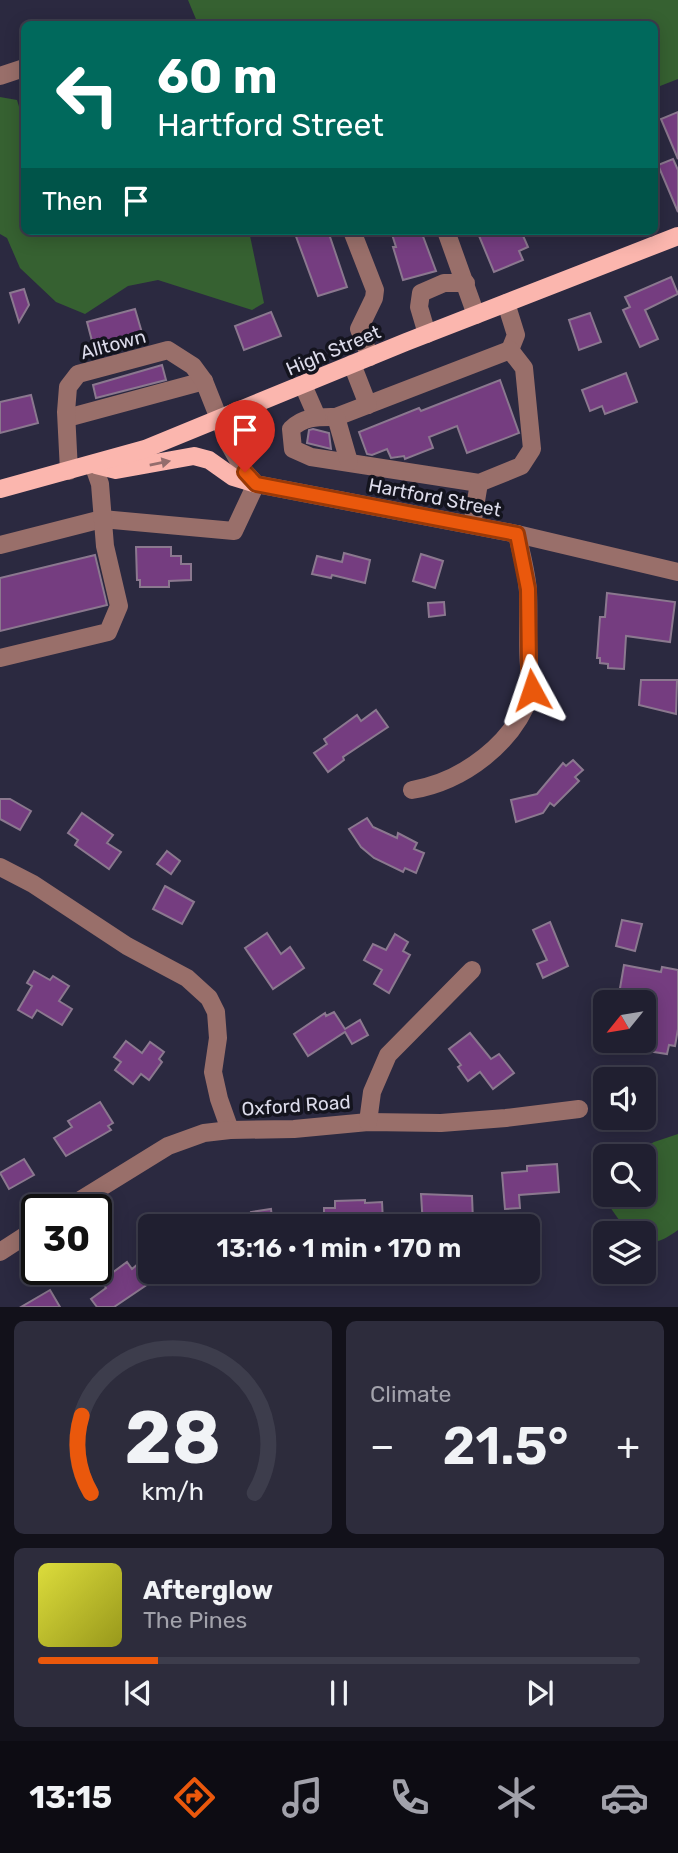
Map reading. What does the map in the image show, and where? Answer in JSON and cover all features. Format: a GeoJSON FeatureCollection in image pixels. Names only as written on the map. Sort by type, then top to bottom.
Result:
{"type":"FeatureCollection","features":[{"type":"Feature","properties":{"kind":"main road","name":"High Street"},"geometry":{"type":"LineString","coordinates":[[0,489],[145,449],[476,314],[678,236]]}},
{"type":"Feature","properties":{"kind":"main road"},"geometry":{"type":"LineString","coordinates":[[93,464],[116,470],[194,456],[209,460],[233,477],[256,484]]}},
{"type":"Feature","properties":{"kind":"street"},"geometry":{"type":"LineString","coordinates":[[0,76],[21,69]]}},
{"type":"Feature","properties":{"kind":"street"},"geometry":{"type":"LineString","coordinates":[[354,235],[375,290],[374,298],[359,329],[370,357]]}},
{"type":"Feature","properties":{"kind":"street"},"geometry":{"type":"LineString","coordinates":[[448,235],[476,314]]}},
{"type":"Feature","properties":{"kind":"street"},"geometry":{"type":"LineString","coordinates":[[427,334],[419,307],[421,293],[444,283],[466,283]]}},
{"type":"Feature","properties":{"kind":"street"},"geometry":{"type":"LineString","coordinates":[[506,303],[516,335],[510,350],[336,417],[299,421],[291,429],[293,449],[311,457],[480,483],[520,466],[533,449],[524,368],[510,350]]}},
{"type":"Feature","properties":{"kind":"street","name":"Alltown"},"geometry":{"type":"LineString","coordinates":[[69,471],[68,387],[78,374],[168,351],[193,366],[204,381],[220,420]]}},
{"type":"Feature","properties":{"kind":"street"},"geometry":{"type":"LineString","coordinates":[[352,364],[368,405]]}},
{"type":"Feature","properties":{"kind":"street"},"geometry":{"type":"LineString","coordinates":[[67,418],[204,381]]}},
{"type":"Feature","properties":{"kind":"street"},"geometry":{"type":"LineString","coordinates":[[303,385],[317,417]]}},
{"type":"Feature","properties":{"kind":"street"},"geometry":{"type":"LineString","coordinates":[[336,417],[349,462]]}},
{"type":"Feature","properties":{"kind":"street"},"geometry":{"type":"LineString","coordinates":[[0,545],[102,519],[234,531],[256,484],[237,460],[220,420]]}},
{"type":"Feature","properties":{"kind":"street"},"geometry":{"type":"LineString","coordinates":[[0,658],[108,632],[119,606],[105,547],[100,484],[93,464]]}},
{"type":"Feature","properties":{"kind":"street"},"geometry":{"type":"LineString","coordinates":[[472,525],[480,483]]}},
{"type":"Feature","properties":{"kind":"street","name":"Hartford Street"},"geometry":{"type":"LineString","coordinates":[[256,484],[517,534],[678,572]]}},
{"type":"Feature","properties":{"kind":"street"},"geometry":{"type":"LineString","coordinates":[[412,790],[447,780],[478,762],[499,745],[516,722],[532,690],[528,589],[517,534]]}},
{"type":"Feature","properties":{"kind":"street","name":"Oxford Road"},"geometry":{"type":"LineString","coordinates":[[0,867],[33,884],[127,946],[187,978],[209,998],[216,1012],[218,1038],[213,1072],[230,1130],[294,1129],[368,1122],[441,1123],[579,1109]]}},
{"type":"Feature","properties":{"kind":"street"},"geometry":{"type":"LineString","coordinates":[[368,1122],[372,1092],[388,1055],[472,970]]}},
{"type":"Feature","properties":{"kind":"street"},"geometry":{"type":"LineString","coordinates":[[90,1194],[168,1146],[204,1133],[230,1130]]}},
{"type":"Feature","properties":{"kind":"street"},"geometry":{"type":"LineString","coordinates":[[0,1252],[21,1238]]}},
{"type":"Feature","properties":{"kind":"green space"},"geometry":{"type":"Polygon","coordinates":[[[188,0],[678,0],[678,79],[658,87],[658,21],[197,21],[188,0]]]}},
{"type":"Feature","properties":{"kind":"green space"},"geometry":{"type":"Polygon","coordinates":[[[0,97],[17,100],[21,113],[21,235],[250,235],[264,303],[252,310],[158,280],[128,286],[85,314],[56,302],[20,268],[7,238],[0,234],[0,97]]]}},
{"type":"Feature","properties":{"kind":"green space"},"geometry":{"type":"Polygon","coordinates":[[[678,1134],[678,1230],[656,1241],[656,1221],[620,1221],[610,1207],[656,1207],[656,1144],[651,1144],[678,1134]]]}},
{"type":"Feature","properties":{"kind":"building"},"geometry":{"type":"Polygon","coordinates":[[[678,112],[678,159],[661,119],[678,112]]]}},
{"type":"Feature","properties":{"kind":"building"},"geometry":{"type":"Polygon","coordinates":[[[673,159],[678,170],[678,212],[658,165],[673,159]]]}},
{"type":"Feature","properties":{"kind":"building"},"geometry":{"type":"Polygon","coordinates":[[[295,235],[329,235],[347,287],[318,296],[295,235]]]}},
{"type":"Feature","properties":{"kind":"building"},"geometry":{"type":"Polygon","coordinates":[[[392,235],[422,235],[436,271],[403,280],[393,247],[396,247],[392,235]]]}},
{"type":"Feature","properties":{"kind":"building"},"geometry":{"type":"Polygon","coordinates":[[[479,235],[523,235],[528,247],[519,251],[523,260],[494,272],[479,235]]]}},
{"type":"Feature","properties":{"kind":"building"},"geometry":{"type":"Polygon","coordinates":[[[671,277],[678,294],[645,310],[658,339],[640,347],[623,310],[630,307],[625,297],[671,277]]]}},
{"type":"Feature","properties":{"kind":"building"},"geometry":{"type":"Polygon","coordinates":[[[24,289],[29,305],[19,322],[10,293],[24,289]]]}},
{"type":"Feature","properties":{"kind":"building"},"geometry":{"type":"Polygon","coordinates":[[[135,309],[145,343],[96,356],[87,322],[135,309]]]}},
{"type":"Feature","properties":{"kind":"building"},"geometry":{"type":"Polygon","coordinates":[[[271,312],[281,336],[244,350],[235,326],[271,312]]]}},
{"type":"Feature","properties":{"kind":"building"},"geometry":{"type":"Polygon","coordinates":[[[590,313],[601,342],[579,350],[569,320],[590,313]]]}},
{"type":"Feature","properties":{"kind":"building"},"geometry":{"type":"Polygon","coordinates":[[[162,365],[166,380],[96,398],[93,385],[162,365]]]}},
{"type":"Feature","properties":{"kind":"building"},"geometry":{"type":"Polygon","coordinates":[[[626,373],[637,402],[605,414],[602,406],[590,411],[582,390],[626,373]]]}},
{"type":"Feature","properties":{"kind":"building"},"geometry":{"type":"Polygon","coordinates":[[[500,380],[519,433],[467,453],[457,426],[429,437],[433,448],[405,459],[404,456],[391,458],[387,449],[372,455],[367,454],[359,432],[500,380]]]}},
{"type":"Feature","properties":{"kind":"building"},"geometry":{"type":"Polygon","coordinates":[[[31,395],[38,423],[0,433],[0,402],[31,395]]]}},
{"type":"Feature","properties":{"kind":"building"},"geometry":{"type":"Polygon","coordinates":[[[309,430],[329,433],[331,449],[307,443],[309,430]]]}},
{"type":"Feature","properties":{"kind":"building"},"geometry":{"type":"Polygon","coordinates":[[[136,547],[171,547],[171,556],[181,556],[181,564],[191,564],[191,580],[169,581],[169,587],[140,587],[140,580],[137,580],[136,547]]]}},
{"type":"Feature","properties":{"kind":"building"},"geometry":{"type":"Polygon","coordinates":[[[344,553],[370,560],[365,583],[332,575],[331,578],[312,574],[317,556],[342,562],[344,553]]]}},
{"type":"Feature","properties":{"kind":"building"},"geometry":{"type":"Polygon","coordinates":[[[421,554],[443,561],[435,588],[413,581],[421,554]]]}},
{"type":"Feature","properties":{"kind":"building"},"geometry":{"type":"Polygon","coordinates":[[[95,555],[107,605],[0,631],[0,578],[95,555]]]}},
{"type":"Feature","properties":{"kind":"building"},"geometry":{"type":"Polygon","coordinates":[[[607,593],[675,602],[670,642],[626,636],[624,669],[608,668],[608,664],[600,663],[600,658],[597,658],[600,617],[605,617],[607,593]]]}},
{"type":"Feature","properties":{"kind":"building"},"geometry":{"type":"Polygon","coordinates":[[[444,602],[445,615],[429,617],[428,603],[444,602]]]}},
{"type":"Feature","properties":{"kind":"building"},"geometry":{"type":"Polygon","coordinates":[[[641,680],[677,680],[676,714],[639,705],[641,680]]]}},
{"type":"Feature","properties":{"kind":"building"},"geometry":{"type":"Polygon","coordinates":[[[376,710],[388,727],[343,757],[344,760],[328,772],[314,753],[327,744],[324,739],[357,715],[361,721],[376,710]]]}},
{"type":"Feature","properties":{"kind":"building"},"geometry":{"type":"Polygon","coordinates":[[[573,760],[583,770],[575,777],[579,781],[554,806],[550,803],[543,813],[516,822],[511,800],[537,794],[563,763],[566,766],[573,760]]]}},
{"type":"Feature","properties":{"kind":"building"},"geometry":{"type":"Polygon","coordinates":[[[0,799],[10,799],[31,811],[20,830],[0,819],[0,799]]]}},
{"type":"Feature","properties":{"kind":"building"},"geometry":{"type":"Polygon","coordinates":[[[82,813],[113,835],[107,843],[121,852],[109,869],[75,845],[78,840],[68,833],[82,813]]]}},
{"type":"Feature","properties":{"kind":"building"},"geometry":{"type":"Polygon","coordinates":[[[367,818],[373,827],[397,838],[398,833],[417,843],[414,849],[424,853],[416,873],[405,868],[403,872],[374,858],[361,847],[349,829],[367,818]]]}},
{"type":"Feature","properties":{"kind":"building"},"geometry":{"type":"Polygon","coordinates":[[[167,851],[180,861],[171,874],[157,864],[167,851]]]}},
{"type":"Feature","properties":{"kind":"building"},"geometry":{"type":"Polygon","coordinates":[[[165,886],[194,902],[182,924],[153,909],[165,886]]]}},
{"type":"Feature","properties":{"kind":"building"},"geometry":{"type":"Polygon","coordinates":[[[622,920],[642,924],[635,951],[616,946],[622,920]]]}},
{"type":"Feature","properties":{"kind":"building"},"geometry":{"type":"Polygon","coordinates":[[[550,922],[568,966],[543,978],[537,964],[547,960],[533,930],[550,922]]]}},
{"type":"Feature","properties":{"kind":"building"},"geometry":{"type":"Polygon","coordinates":[[[267,933],[281,954],[290,947],[304,968],[273,989],[245,948],[267,933]]]}},
{"type":"Feature","properties":{"kind":"building"},"geometry":{"type":"Polygon","coordinates":[[[395,934],[408,942],[403,951],[410,955],[389,993],[374,984],[382,970],[364,960],[373,944],[386,950],[395,934]]]}},
{"type":"Feature","properties":{"kind":"building"},"geometry":{"type":"Polygon","coordinates":[[[624,965],[661,972],[662,967],[678,970],[678,1029],[675,1046],[669,1045],[667,1054],[656,1052],[656,990],[620,990],[624,965]]]}},
{"type":"Feature","properties":{"kind":"building"},"geometry":{"type":"Polygon","coordinates":[[[34,971],[50,980],[53,976],[69,986],[59,1001],[72,1009],[62,1025],[37,1010],[32,1018],[18,1010],[32,986],[27,983],[34,971]]]}},
{"type":"Feature","properties":{"kind":"building"},"geometry":{"type":"Polygon","coordinates":[[[334,1012],[345,1029],[360,1020],[368,1035],[352,1044],[345,1032],[308,1056],[294,1034],[325,1013],[326,1016],[334,1012]]]}},
{"type":"Feature","properties":{"kind":"building"},"geometry":{"type":"Polygon","coordinates":[[[470,1033],[491,1059],[499,1054],[514,1073],[493,1089],[480,1072],[468,1081],[458,1067],[461,1065],[449,1049],[470,1033]]]}},
{"type":"Feature","properties":{"kind":"building"},"geometry":{"type":"Polygon","coordinates":[[[126,1041],[142,1053],[150,1042],[164,1052],[159,1059],[162,1062],[149,1080],[141,1074],[133,1084],[115,1070],[121,1062],[114,1057],[126,1041]]]}},
{"type":"Feature","properties":{"kind":"building"},"geometry":{"type":"Polygon","coordinates":[[[100,1102],[113,1123],[108,1126],[111,1130],[66,1156],[54,1138],[72,1127],[68,1121],[100,1102]]]}},
{"type":"Feature","properties":{"kind":"building"},"geometry":{"type":"Polygon","coordinates":[[[24,1159],[34,1175],[9,1189],[0,1173],[24,1159]]]}},
{"type":"Feature","properties":{"kind":"building"},"geometry":{"type":"Polygon","coordinates":[[[557,1164],[559,1192],[519,1195],[520,1208],[505,1209],[502,1173],[527,1171],[527,1166],[557,1164]]]}},
{"type":"Feature","properties":{"kind":"building"},"geometry":{"type":"Polygon","coordinates":[[[421,1194],[472,1196],[473,1214],[422,1214],[421,1194]]]}},
{"type":"Feature","properties":{"kind":"building"},"geometry":{"type":"Polygon","coordinates":[[[335,1201],[382,1202],[383,1214],[324,1214],[324,1208],[335,1208],[335,1201]]]}},
{"type":"Feature","properties":{"kind":"building"},"geometry":{"type":"Polygon","coordinates":[[[271,1209],[272,1214],[251,1214],[271,1209]]]}},
{"type":"Feature","properties":{"kind":"building"},"geometry":{"type":"Polygon","coordinates":[[[127,1262],[132,1269],[138,1264],[138,1284],[148,1284],[114,1307],[97,1307],[91,1299],[106,1288],[104,1285],[112,1285],[112,1273],[127,1262]]]}},
{"type":"Feature","properties":{"kind":"building"},"geometry":{"type":"Polygon","coordinates":[[[50,1290],[60,1307],[21,1307],[50,1290]]]}},
{"type":"Feature","properties":{"kind":"route"},"geometry":{"type":"LineString","coordinates":[[245,472],[256,484],[517,534],[528,589],[532,690]]}}]}
